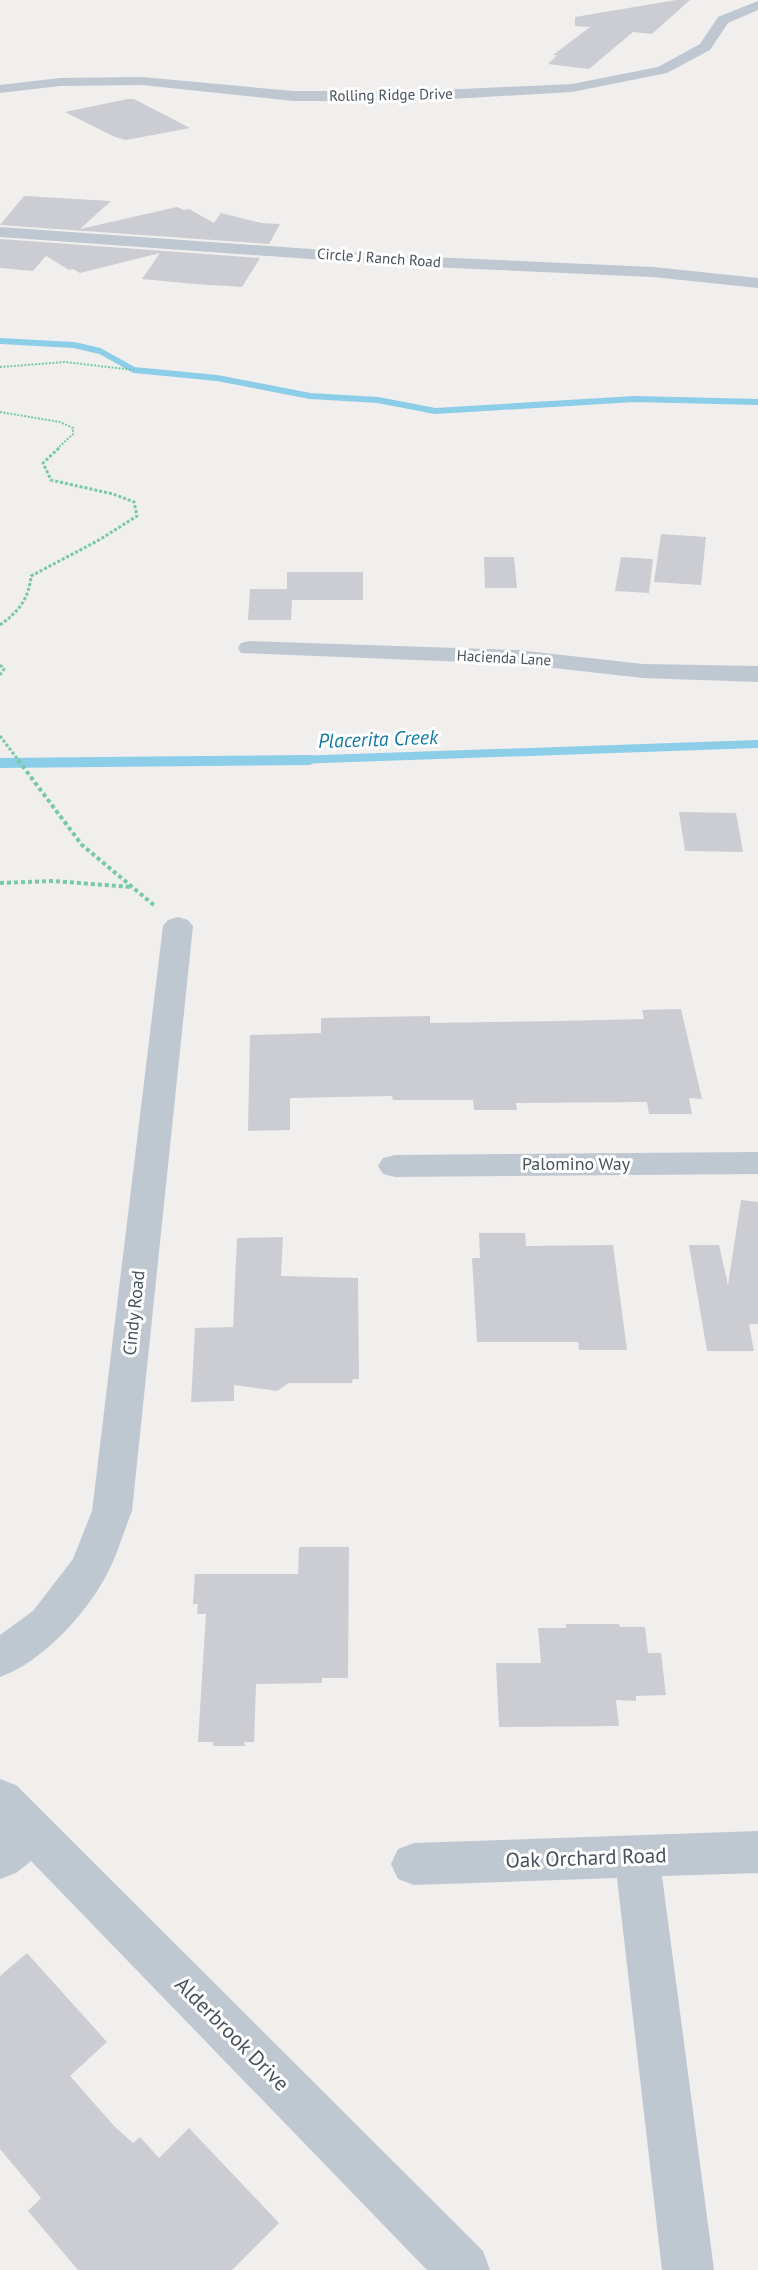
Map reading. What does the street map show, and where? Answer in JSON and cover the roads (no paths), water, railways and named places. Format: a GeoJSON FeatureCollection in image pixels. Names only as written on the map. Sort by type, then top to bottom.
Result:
{"type":"FeatureCollection","features":[{"type":"Feature","properties":{"kind":"street","name":"Rolling Ridge Drive"},"geometry":{"type":"LineString","coordinates":[[0,89],[60,82],[142,81],[293,96],[417,96],[572,88],[662,70],[705,47],[723,20],[758,5]]}},
{"type":"Feature","properties":{"kind":"street","name":"Circle J Ranch Road"},"geometry":{"type":"LineString","coordinates":[[0,232],[409,261],[653,272],[758,283]]}},
{"type":"Feature","properties":{"kind":"street","name":"Hacienda Lane"},"geometry":{"type":"LineString","coordinates":[[250,648],[518,657],[643,671],[758,674]]}},
{"type":"Feature","properties":{"kind":"street","name":"Cindy Road"},"geometry":{"type":"LineString","coordinates":[[0,1659],[48,1623],[90,1567],[112,1511],[178,926]]}},
{"type":"Feature","properties":{"kind":"street","name":"Palomino Way"},"geometry":{"type":"LineString","coordinates":[[395,1166],[758,1163]]}},
{"type":"Feature","properties":{"kind":"street","name":"Alderbrook Drive"},"geometry":{"type":"LineString","coordinates":[[0,1799],[17,1845],[464,2270]]}},
{"type":"Feature","properties":{"kind":"street","name":"Oak Orchard Road"},"geometry":{"type":"LineString","coordinates":[[414,1864],[758,1852]]}},
{"type":"Feature","properties":{"kind":"street"},"geometry":{"type":"LineString","coordinates":[[637,1857],[688,2270]]}},
{"type":"Feature","properties":{"kind":"waterway"},"geometry":{"type":"LineString","coordinates":[[0,341],[74,345],[100,351],[134,370],[217,378],[310,396],[378,400],[435,411],[635,399],[758,402]]}},
{"type":"Feature","properties":{"kind":"waterway","name":"Placerita Creek"},"geometry":{"type":"LineString","coordinates":[[289,760],[758,744]]}},
{"type":"Feature","properties":{"kind":"waterway","name":"Placerita Creek"},"geometry":{"type":"LineString","coordinates":[[0,763],[289,760]]}},
{"type":"Feature","properties":{"kind":"waterway","name":"Placerita Creek"},"geometry":{"type":"LineString","coordinates":[[266,761],[289,760]]}},
{"type":"Feature","properties":{"kind":"waterway","name":"Placerita Creek"},"geometry":{"type":"LineString","coordinates":[[289,760],[309,760]]}}]}
